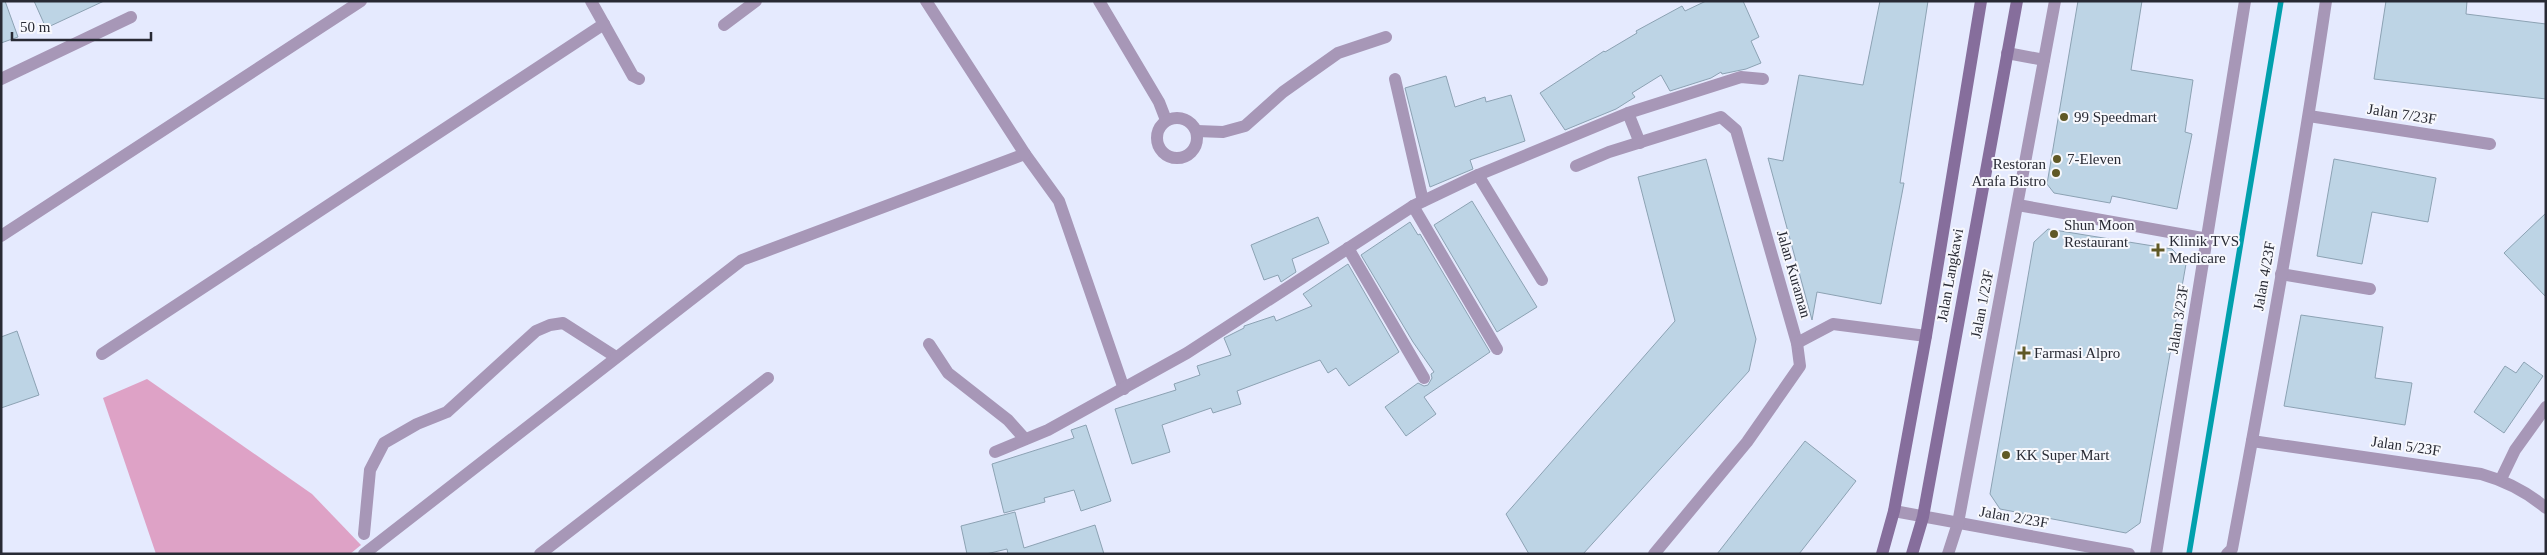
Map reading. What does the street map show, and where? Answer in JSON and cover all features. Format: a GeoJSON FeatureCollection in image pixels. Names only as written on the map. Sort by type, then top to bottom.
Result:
{"type":"FeatureCollection","features":[{"type":"Feature","properties":{"kind":"street"},"geometry":{"type":"LineString","coordinates":[[1,236],[361,1]]}},
{"type":"Feature","properties":{"kind":"street"},"geometry":{"type":"LineString","coordinates":[[591,1],[633,76],[639,79]]}},
{"type":"Feature","properties":{"kind":"street"},"geometry":{"type":"LineString","coordinates":[[724,25],[756,1]]}},
{"type":"Feature","properties":{"kind":"street"},"geometry":{"type":"LineString","coordinates":[[926,1],[1025,154],[1059,200],[1124,389]]}},
{"type":"Feature","properties":{"kind":"street"},"geometry":{"type":"LineString","coordinates":[[1099,1],[1160,102],[1166,120]]}},
{"type":"Feature","properties":{"kind":"street","name":"Jalan Langkawi"},"geometry":{"type":"LineString","coordinates":[[1882,554],[1894,511],[1926,336],[1981,1]]}},
{"type":"Feature","properties":{"kind":"street","name":"Jalan Langkawi"},"geometry":{"type":"LineString","coordinates":[[1912,554],[1922,517],[2017,1]]}},
{"type":"Feature","properties":{"kind":"street","name":"Jalan 1/23F"},"geometry":{"type":"LineString","coordinates":[[1948,554],[1958,523],[2054,1]]}},
{"type":"Feature","properties":{"kind":"street","name":"Jalan 3/23F"},"geometry":{"type":"LineString","coordinates":[[2156,554],[2245,1]]}},
{"type":"Feature","properties":{"kind":"street","name":"Jalan 4/23F"},"geometry":{"type":"LineString","coordinates":[[2227,554],[2232,549],[2252,441],[2309,116],[2326,1]]}},
{"type":"Feature","properties":{"kind":"street"},"geometry":{"type":"LineString","coordinates":[[1,79],[131,17]]}},
{"type":"Feature","properties":{"kind":"street"},"geometry":{"type":"LineString","coordinates":[[102,354],[604,24]]}},
{"type":"Feature","properties":{"kind":"street"},"geometry":{"type":"LineString","coordinates":[[1196,131],[1223,132],[1246,126],[1283,92],[1338,53],[1386,37]]}},
{"type":"Feature","properties":{"kind":"street"},"geometry":{"type":"LineString","coordinates":[[2007,53],[2044,60]]}},
{"type":"Feature","properties":{"kind":"street"},"geometry":{"type":"LineString","coordinates":[[995,452],[1048,430],[1187,353],[1418,204],[1478,175],[1628,113],[1741,77],[1763,79]]}},
{"type":"Feature","properties":{"kind":"street"},"geometry":{"type":"LineString","coordinates":[[1395,79],[1418,204],[1498,350]]}},
{"type":"Feature","properties":{"kind":"street"},"geometry":{"type":"LineString","coordinates":[[1628,113],[1640,143]]}},
{"type":"Feature","properties":{"kind":"street","name":"Jalan 7/23F"},"geometry":{"type":"LineString","coordinates":[[2309,116],[2490,144]]}},
{"type":"Feature","properties":{"kind":"street"},"geometry":{"type":"LineString","coordinates":[[1178,117],[1184,118],[1196,131],[1196,144],[1189,154],[1176,158],[1170,157],[1164,154],[1157,143],[1158,130],[1166,120],[1178,117]]}},
{"type":"Feature","properties":{"kind":"street","name":"Jalan Kuraman"},"geometry":{"type":"LineString","coordinates":[[1576,166],[1722,117],[1736,130],[1797,343],[1800,366],[1747,442],[1654,554]]}},
{"type":"Feature","properties":{"kind":"street"},"geometry":{"type":"LineString","coordinates":[[364,554],[742,260],[1025,154]]}},
{"type":"Feature","properties":{"kind":"street"},"geometry":{"type":"LineString","coordinates":[[1478,175],[1542,280]]}},
{"type":"Feature","properties":{"kind":"street"},"geometry":{"type":"LineString","coordinates":[[2018,205],[2208,239]]}},
{"type":"Feature","properties":{"kind":"street"},"geometry":{"type":"LineString","coordinates":[[1348,248],[1424,378]]}},
{"type":"Feature","properties":{"kind":"street"},"geometry":{"type":"LineString","coordinates":[[2281,274],[2370,289]]}},
{"type":"Feature","properties":{"kind":"street"},"geometry":{"type":"LineString","coordinates":[[364,534],[370,470],[384,443],[417,424],[447,412],[536,331],[550,325],[563,323],[616,357]]}},
{"type":"Feature","properties":{"kind":"street"},"geometry":{"type":"LineString","coordinates":[[1797,343],[1833,324],[1926,336]]}},
{"type":"Feature","properties":{"kind":"street"},"geometry":{"type":"LineString","coordinates":[[929,344],[948,373],[1008,420],[1025,439]]}},
{"type":"Feature","properties":{"kind":"street"},"geometry":{"type":"LineString","coordinates":[[540,554],[768,378]]}},
{"type":"Feature","properties":{"kind":"street"},"geometry":{"type":"LineString","coordinates":[[2501,480],[2515,450],[2546,407]]}},
{"type":"Feature","properties":{"kind":"street","name":"Jalan 5/23F"},"geometry":{"type":"LineString","coordinates":[[2252,441],[2481,474],[2501,480],[2526,492],[2546,508]]}},
{"type":"Feature","properties":{"kind":"street","name":"Jalan 2/23F"},"geometry":{"type":"LineString","coordinates":[[1894,511],[2129,554]]}},
{"type":"Feature","properties":{"kind":"shaded area"},"geometry":{"type":"Polygon","coordinates":[[[147,379],[312,494],[361,545],[350,554],[156,554],[103,398],[147,379]]]}},
{"type":"Feature","properties":{"kind":"building"},"geometry":{"type":"Polygon","coordinates":[[[1,1],[5,1],[18,37],[1,43],[1,1]]]}},
{"type":"Feature","properties":{"kind":"building"},"geometry":{"type":"Polygon","coordinates":[[[34,1],[104,1],[46,28],[34,1]]]}},
{"type":"Feature","properties":{"kind":"building"},"geometry":{"type":"Polygon","coordinates":[[[1706,1],[1743,1],[1759,37],[1751,41],[1761,63],[1746,69],[1722,74],[1721,72],[1711,78],[1670,91],[1661,75],[1632,93],[1635,97],[1616,109],[1565,130],[1540,93],[1604,51],[1637,33],[1636,31],[1682,6],[1685,11],[1706,1]]]}},
{"type":"Feature","properties":{"kind":"building"},"geometry":{"type":"Polygon","coordinates":[[[1880,1],[1928,1],[1900,183],[1904,183],[1881,304],[1817,292],[1812,320],[1768,158],[1783,161],[1799,75],[1863,85],[1880,1]]]}},
{"type":"Feature","properties":{"kind":"building"},"geometry":{"type":"Polygon","coordinates":[[[2078,1],[2142,1],[2131,70],[2193,80],[2185,132],[2192,134],[2177,209],[2112,196],[2110,203],[2054,193],[2047,184],[2078,1]]]}},
{"type":"Feature","properties":{"kind":"building"},"geometry":{"type":"Polygon","coordinates":[[[2386,1],[2467,1],[2466,14],[2546,24],[2546,99],[2374,79],[2386,1]]]}},
{"type":"Feature","properties":{"kind":"building"},"geometry":{"type":"Polygon","coordinates":[[[1446,76],[1455,107],[1485,97],[1486,102],[1511,95],[1525,141],[1470,160],[1473,169],[1430,187],[1405,88],[1446,76]]]}},
{"type":"Feature","properties":{"kind":"building"},"geometry":{"type":"Polygon","coordinates":[[[1706,159],[1756,339],[1749,371],[1583,554],[1529,554],[1506,514],[1675,321],[1638,177],[1706,159]]]}},
{"type":"Feature","properties":{"kind":"building"},"geometry":{"type":"Polygon","coordinates":[[[2334,159],[2436,178],[2428,222],[2372,212],[2362,264],[2317,256],[2334,159]]]}},
{"type":"Feature","properties":{"kind":"building"},"geometry":{"type":"Polygon","coordinates":[[[1472,201],[1537,307],[1497,332],[1434,225],[1472,201]]]}},
{"type":"Feature","properties":{"kind":"building"},"geometry":{"type":"Polygon","coordinates":[[[2546,213],[2546,297],[2504,253],[2546,213]]]}},
{"type":"Feature","properties":{"kind":"building"},"geometry":{"type":"Polygon","coordinates":[[[1318,217],[1329,243],[1292,259],[1296,272],[1281,282],[1278,275],[1264,280],[1251,245],[1318,217]]]}},
{"type":"Feature","properties":{"kind":"building"},"geometry":{"type":"Polygon","coordinates":[[[1410,222],[1418,235],[1420,234],[1490,352],[1424,397],[1436,414],[1406,436],[1385,407],[1418,383],[1424,386],[1428,385],[1432,378],[1431,374],[1434,372],[1413,342],[1361,255],[1410,222]]]}},
{"type":"Feature","properties":{"kind":"building"},"geometry":{"type":"Polygon","coordinates":[[[2048,229],[2172,249],[2186,264],[2140,523],[2126,533],[2000,509],[1990,494],[2034,242],[2048,229]]]}},
{"type":"Feature","properties":{"kind":"building"},"geometry":{"type":"Polygon","coordinates":[[[1348,264],[1399,352],[1349,386],[1336,368],[1328,373],[1320,360],[1237,391],[1241,404],[1213,413],[1211,408],[1162,425],[1170,452],[1132,464],[1115,409],[1176,390],[1174,384],[1200,375],[1197,366],[1231,355],[1224,338],[1244,328],[1244,326],[1274,316],[1276,321],[1312,306],[1303,294],[1348,264]]]}},
{"type":"Feature","properties":{"kind":"building"},"geometry":{"type":"Polygon","coordinates":[[[2301,315],[2383,327],[2375,378],[2412,383],[2405,425],[2284,406],[2301,315]]]}},
{"type":"Feature","properties":{"kind":"building"},"geometry":{"type":"Polygon","coordinates":[[[17,331],[39,395],[1,408],[1,337],[17,331]]]}},
{"type":"Feature","properties":{"kind":"building"},"geometry":{"type":"Polygon","coordinates":[[[2524,362],[2543,376],[2504,433],[2474,412],[2505,366],[2516,373],[2524,362]]]}},
{"type":"Feature","properties":{"kind":"building"},"geometry":{"type":"Polygon","coordinates":[[[1086,425],[1111,501],[1081,511],[1074,490],[1044,498],[1045,502],[1004,513],[992,464],[1074,438],[1071,430],[1086,425]]]}},
{"type":"Feature","properties":{"kind":"building"},"geometry":{"type":"Polygon","coordinates":[[[1805,441],[1856,481],[1799,554],[1717,554],[1805,441]]]}},
{"type":"Feature","properties":{"kind":"building"},"geometry":{"type":"Polygon","coordinates":[[[1015,512],[1024,548],[1095,525],[1104,554],[1008,554],[1007,549],[986,554],[967,554],[961,526],[1015,512]]]}},
{"type":"Feature","properties":{"kind":"waterway"},"geometry":{"type":"LineString","coordinates":[[2189,554],[2281,1]]}},
{"type":"Feature","properties":{"kind":"place","name":"99 Speedmart"},"geometry":{"type":"Point","coordinates":[2064,117]}},
{"type":"Feature","properties":{"kind":"place","name":"7-Eleven"},"geometry":{"type":"Point","coordinates":[2057,159]}},
{"type":"Feature","properties":{"kind":"place","name":"Restoran Arafa Bistro"},"geometry":{"type":"Point","coordinates":[2056,173]}},
{"type":"Feature","properties":{"kind":"place","name":"Shun Moon Restaurant"},"geometry":{"type":"Point","coordinates":[2054,234]}},
{"type":"Feature","properties":{"kind":"place","name":"Klinik TVS Medicare"},"geometry":{"type":"Point","coordinates":[2158,250]}},
{"type":"Feature","properties":{"kind":"place","name":"Farmasi Alpro"},"geometry":{"type":"Point","coordinates":[2024,353]}},
{"type":"Feature","properties":{"kind":"place","name":"KK Super Mart"},"geometry":{"type":"Point","coordinates":[2006,455]}}]}
